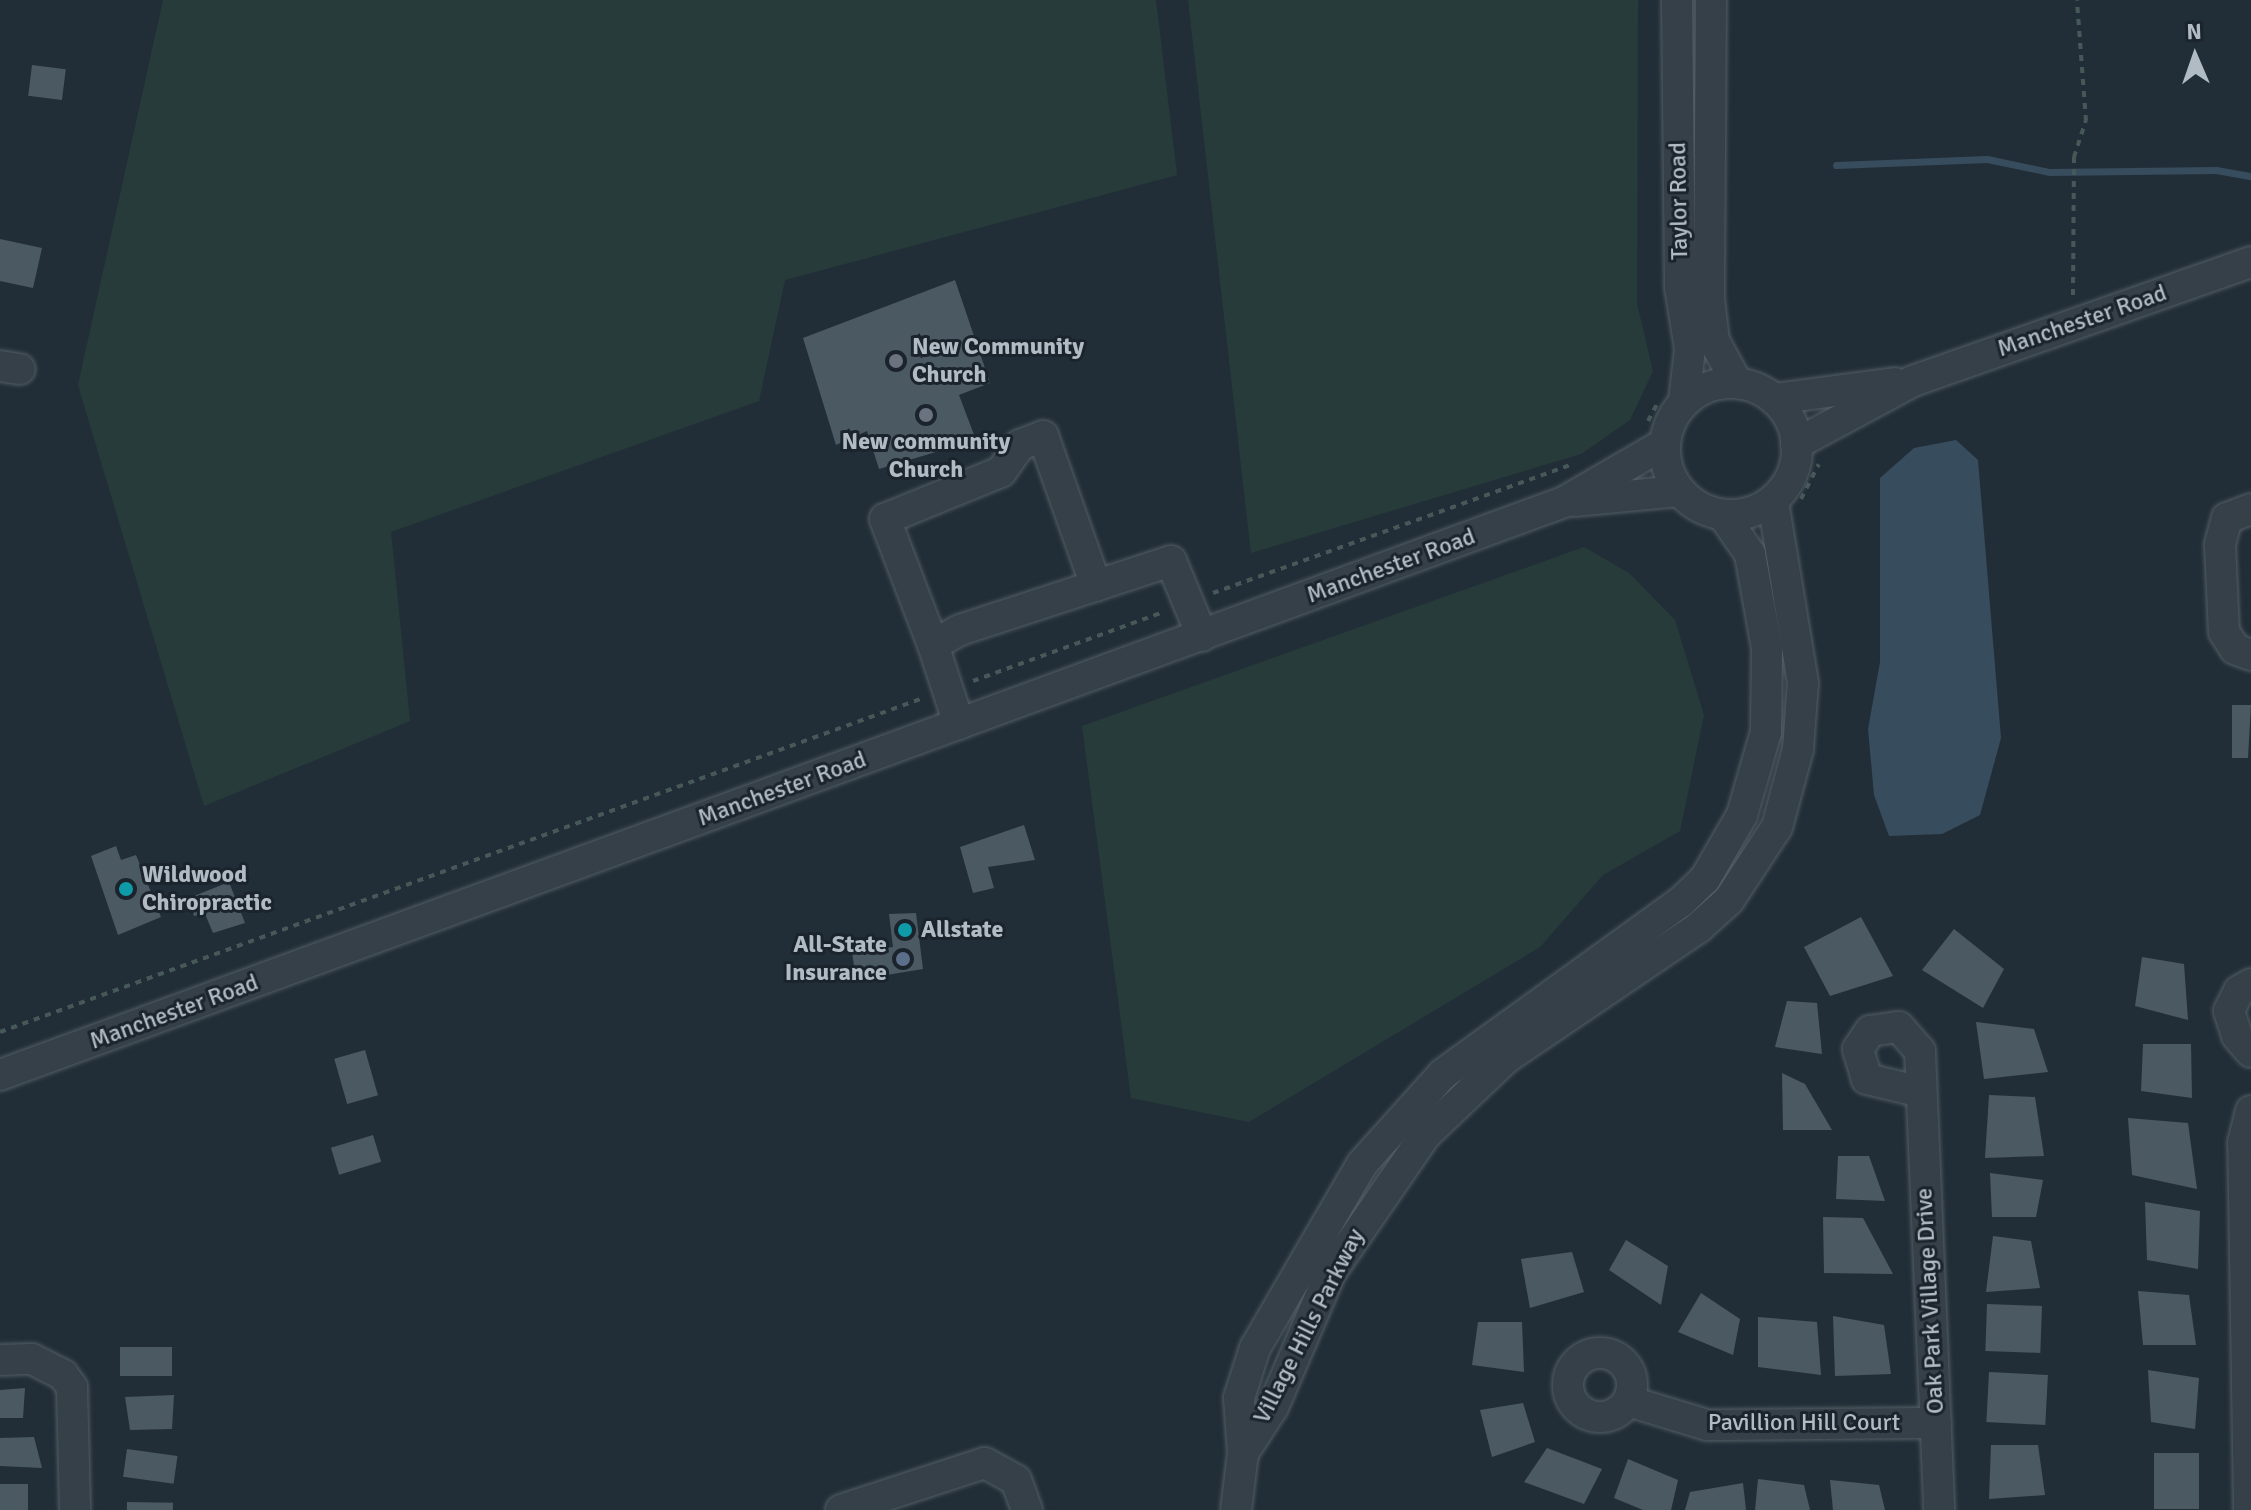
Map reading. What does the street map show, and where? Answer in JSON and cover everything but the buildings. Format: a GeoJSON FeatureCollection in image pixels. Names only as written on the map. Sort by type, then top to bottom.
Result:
{"type":"FeatureCollection","features":[{"type":"Feature","properties":{"kind":"street","name":"Taylor Road"},"geometry":{"type":"LineString","coordinates":[[1652,439],[1672,398],[1690,349],[1680,287],[1677,0]]}},
{"type":"Feature","properties":{"kind":"street","name":"Taylor Road"},"geometry":{"type":"LineString","coordinates":[[1711,0],[1709,299],[1717,350],[1737,383]]}},
{"type":"Feature","properties":{"kind":"street","name":"Manchester Road"},"geometry":{"type":"LineString","coordinates":[[1796,444],[1913,381],[2251,262]]}},
{"type":"Feature","properties":{"kind":"street","name":"Manchester Road"},"geometry":{"type":"LineString","coordinates":[[1774,399],[1913,381]]}},
{"type":"Feature","properties":{"kind":"street"},"geometry":{"type":"LineString","coordinates":[[1652,439],[1680,491],[1723,515],[1784,506],[1795,466],[1796,444],[1793,419],[1774,399],[1737,383],[1708,386],[1672,398]]}},
{"type":"Feature","properties":{"kind":"street"},"geometry":{"type":"LineString","coordinates":[[959,724],[885,519],[1001,472],[1020,445],[1043,436],[1096,586]]}},
{"type":"Feature","properties":{"kind":"street","name":"Manchester Road"},"geometry":{"type":"LineString","coordinates":[[1564,502],[1652,439]]}},
{"type":"Feature","properties":{"kind":"street","name":"Manchester Road"},"geometry":{"type":"LineString","coordinates":[[0,1075],[1564,502],[1680,491]]}},
{"type":"Feature","properties":{"kind":"street","name":"Village Hills Parkway"},"geometry":{"type":"LineString","coordinates":[[1236,1510],[1243,1453],[1239,1398],[1255,1348],[1362,1164],[1443,1074],[1535,1002],[1658,941],[1729,900],[1777,827],[1791,781],[1803,683],[1784,506]]}},
{"type":"Feature","properties":{"kind":"street"},"geometry":{"type":"LineString","coordinates":[[2251,509],[2227,518],[2220,545],[2224,632],[2235,649],[2251,655]]}},
{"type":"Feature","properties":{"kind":"street","name":"Village Hills Parkway"},"geometry":{"type":"LineString","coordinates":[[1658,941],[1725,850],[1752,787],[1766,732],[1761,598],[1750,554],[1723,515]]}},
{"type":"Feature","properties":{"kind":"street"},"geometry":{"type":"LineString","coordinates":[[933,645],[960,630],[1171,561],[1202,636]]}},
{"type":"Feature","properties":{"kind":"street"},"geometry":{"type":"LineString","coordinates":[[2251,984],[2239,991],[2229,1011],[2237,1036],[2251,1052]]}},
{"type":"Feature","properties":{"kind":"street","name":"Oak Park Village Drive"},"geometry":{"type":"LineString","coordinates":[[1921,1092],[1939,1510]]}},
{"type":"Feature","properties":{"kind":"street"},"geometry":{"type":"LineString","coordinates":[[2249,1510],[2243,1143],[2251,1111]]}},
{"type":"Feature","properties":{"kind":"street"},"geometry":{"type":"LineString","coordinates":[[0,1360],[32,1359],[63,1375],[72,1387],[75,1510]]}},
{"type":"Feature","properties":{"kind":"street","name":"Pavillion Hill Court"},"geometry":{"type":"LineString","coordinates":[[1628,1401],[1707,1425],[1936,1423]]}},
{"type":"Feature","properties":{"kind":"street"},"geometry":{"type":"LineString","coordinates":[[841,1510],[985,1463],[1016,1480],[1027,1510]]}},
{"type":"Feature","properties":{"kind":"path"},"geometry":{"type":"LineString","coordinates":[[2074,299],[2069,278],[2074,157],[2086,121],[2077,0]]}},
{"type":"Feature","properties":{"kind":"path"},"geometry":{"type":"LineString","coordinates":[[1652,439],[1672,398]]}},
{"type":"Feature","properties":{"kind":"path"},"geometry":{"type":"LineString","coordinates":[[1784,506],[1825,453]]}},
{"type":"Feature","properties":{"kind":"path"},"geometry":{"type":"LineString","coordinates":[[0,1032],[1581,461]]}},
{"type":"Feature","properties":{"kind":"green space"},"geometry":{"type":"Polygon","coordinates":[[[163,0],[1156,0],[1177,175],[785,280],[759,401],[391,532],[410,721],[204,806],[78,385],[163,0]]]}},
{"type":"Feature","properties":{"kind":"green space"},"geometry":{"type":"Polygon","coordinates":[[[1188,0],[1638,0],[1637,304],[1653,371],[1630,420],[1581,454],[1251,553],[1188,0]]]}},
{"type":"Feature","properties":{"kind":"green space"},"geometry":{"type":"Polygon","coordinates":[[[1584,547],[1629,573],[1675,620],[1704,715],[1680,831],[1603,875],[1540,947],[1249,1122],[1131,1098],[1082,726],[1584,547]]]}},
{"type":"Feature","properties":{"kind":"water"},"geometry":{"type":"Polygon","coordinates":[[[1956,440],[1978,460],[2001,738],[1980,815],[1942,834],[1889,836],[1874,795],[1868,729],[1880,662],[1880,478],[1914,448],[1956,440]]]}},
{"type":"Feature","properties":{"kind":"waterway"},"geometry":{"type":"LineString","coordinates":[[1836,165],[1987,159],[2049,172],[2216,170],[2251,176]]}},
{"type":"Feature","properties":{"kind":"place","name":"New Community Church"},"geometry":{"type":"Point","coordinates":[896,361]}},
{"type":"Feature","properties":{"kind":"place","name":"New community Church"},"geometry":{"type":"Point","coordinates":[926,415]}},
{"type":"Feature","properties":{"kind":"place","name":"Wildwood Chiropractic"},"geometry":{"type":"Point","coordinates":[126,889]}},
{"type":"Feature","properties":{"kind":"place","name":"Allstate"},"geometry":{"type":"Point","coordinates":[905,930]}},
{"type":"Feature","properties":{"kind":"place","name":"All-State Insurance"},"geometry":{"type":"Point","coordinates":[903,959]}}]}
